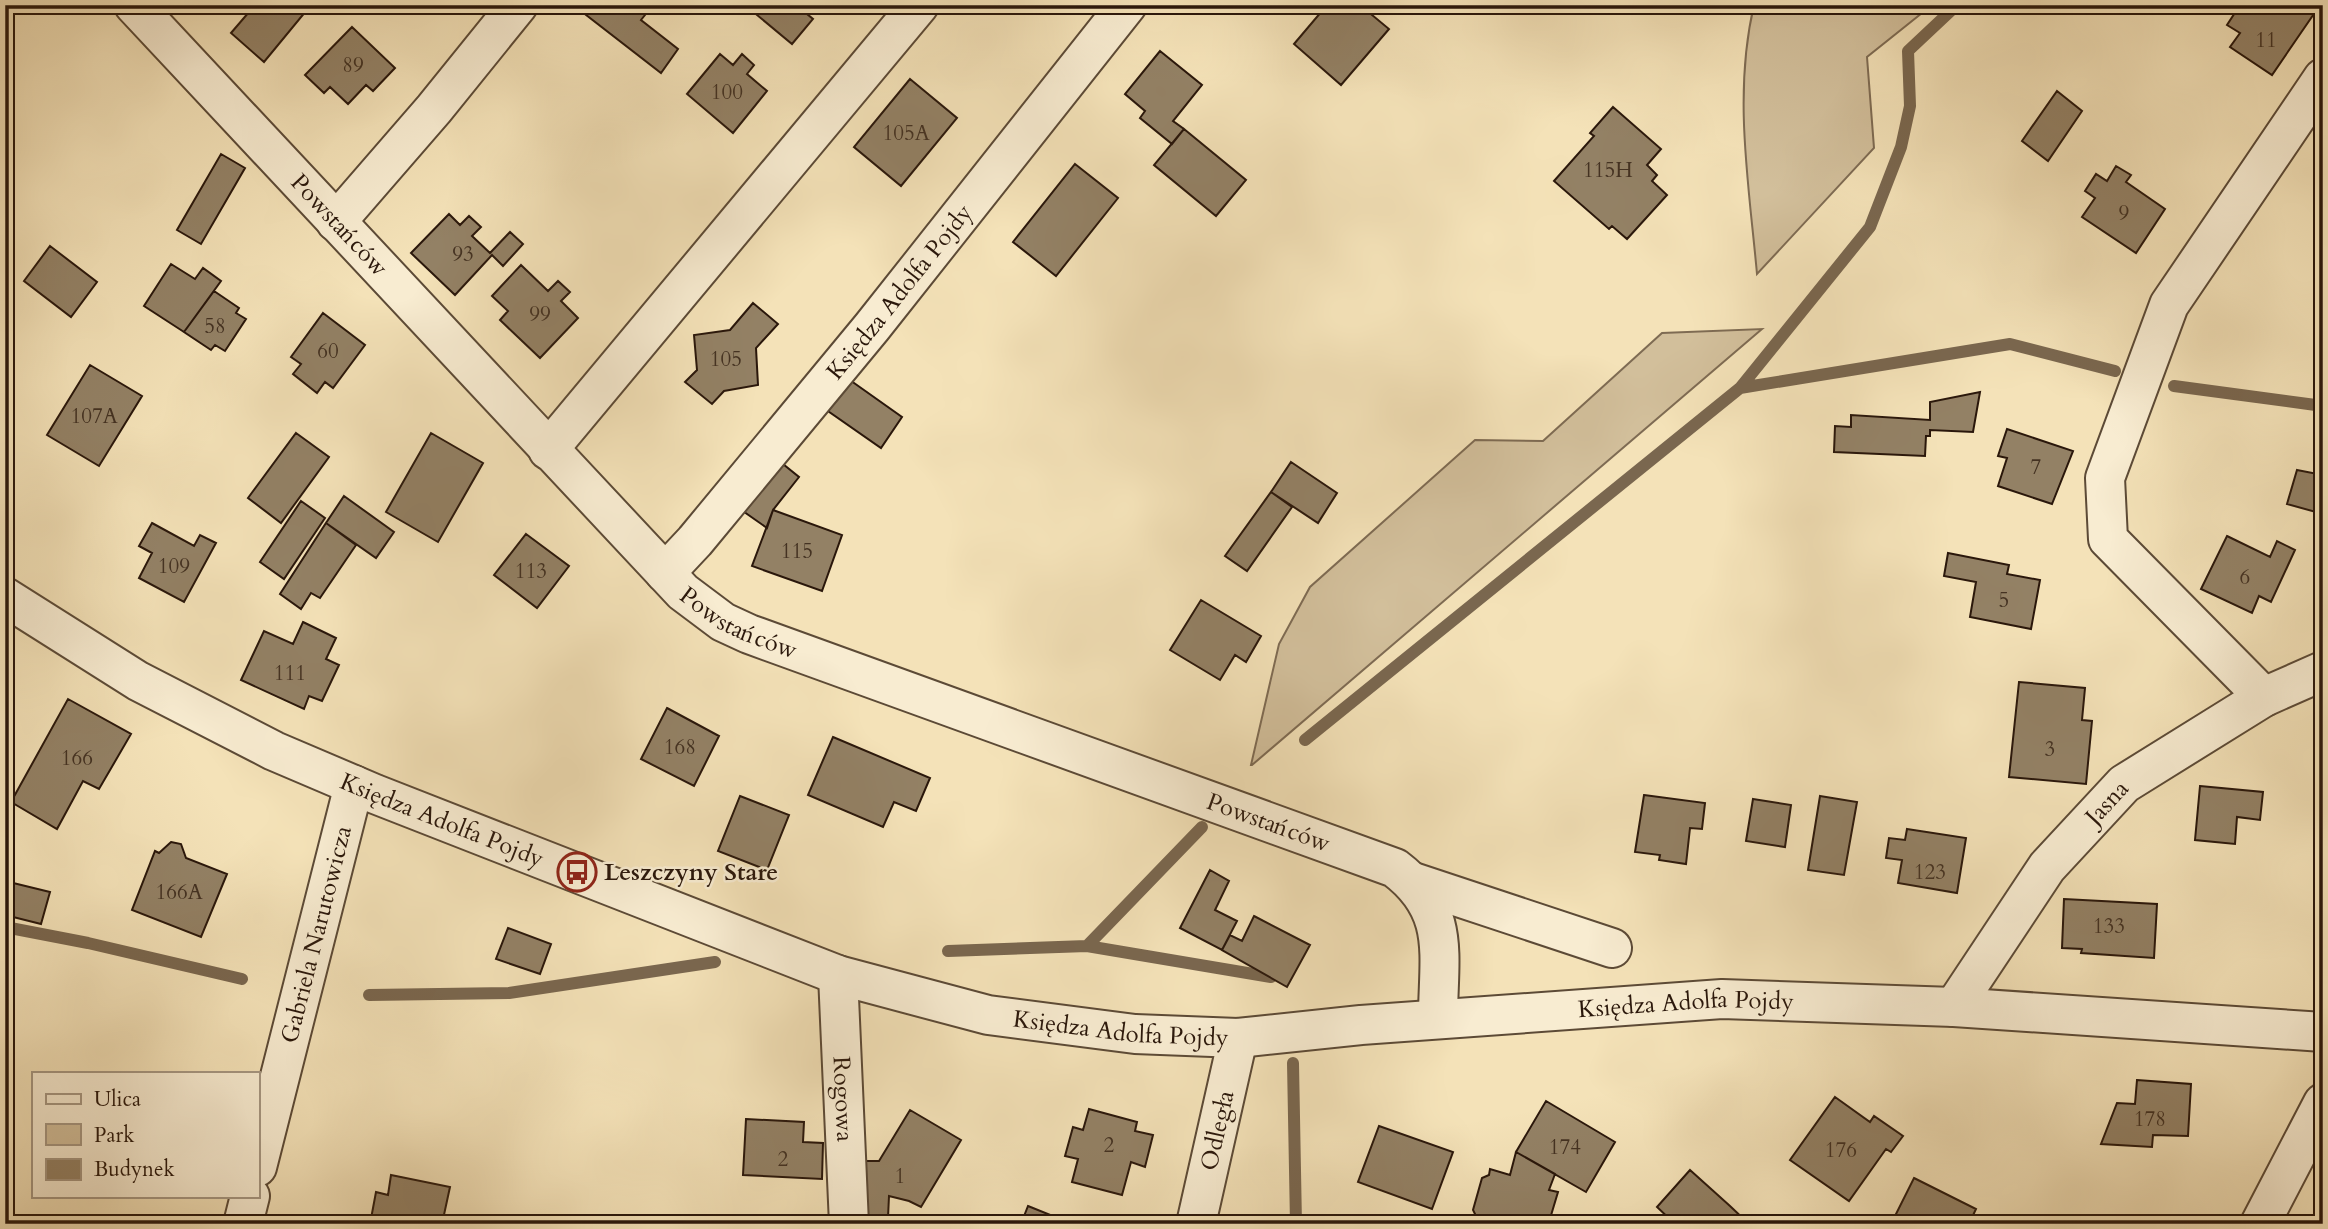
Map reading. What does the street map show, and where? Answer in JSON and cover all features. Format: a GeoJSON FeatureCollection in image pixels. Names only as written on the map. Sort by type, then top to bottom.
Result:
{"type":"FeatureCollection","features":[{"type":"Feature","properties":{"kind":"street","name":"Powstańców"},"geometry":{"type":"LineString","coordinates":[[134,5],[548,450],[665,573],[704,609],[749,634],[1395,868],[1413,882],[1427,899],[1436,919],[1438,1019]]}},
{"type":"Feature","properties":{"kind":"street"},"geometry":{"type":"LineString","coordinates":[[336,222],[435,109],[519,5]]}},
{"type":"Feature","properties":{"kind":"street"},"geometry":{"type":"LineString","coordinates":[[548,450],[919,5]]}},
{"type":"Feature","properties":{"kind":"street","name":"Księdza Adolfa Pojdy"},"geometry":{"type":"LineString","coordinates":[[665,573],[695,541],[872,327],[1127,5]]}},
{"type":"Feature","properties":{"kind":"street"},"geometry":{"type":"LineString","coordinates":[[2264,697],[2108,539],[2105,478],[2169,305],[2323,78]]}},
{"type":"Feature","properties":{"kind":"street","name":"Księdza Adolfa Pojdy"},"geometry":{"type":"LineString","coordinates":[[5,597],[138,681],[274,751],[838,975],[988,1015],[1135,1034],[1238,1038],[1438,1019],[1723,999],[1954,1007],[2323,1032]]}},
{"type":"Feature","properties":{"kind":"street","name":"Jasna"},"geometry":{"type":"LineString","coordinates":[[1954,1007],[2047,867],[2124,784],[2264,697],[2323,671]]}},
{"type":"Feature","properties":{"kind":"street","name":"Gabriela Narutowicza"},"geometry":{"type":"LineString","coordinates":[[259,1159],[354,785]]}},
{"type":"Feature","properties":{"kind":"street"},"geometry":{"type":"LineString","coordinates":[[1413,882],[1612,948]]}},
{"type":"Feature","properties":{"kind":"street","name":"Rogowa"},"geometry":{"type":"LineString","coordinates":[[838,975],[849,1224]]}},
{"type":"Feature","properties":{"kind":"street","name":"Odległa"},"geometry":{"type":"LineString","coordinates":[[1196,1224],[1238,1038]]}},
{"type":"Feature","properties":{"kind":"street"},"geometry":{"type":"LineString","coordinates":[[2260,1224],[2323,1103]]}},
{"type":"Feature","properties":{"kind":"street"},"geometry":{"type":"LineString","coordinates":[[243,1224],[250,1198]]}},
{"type":"Feature","properties":{"kind":"green space"},"geometry":{"type":"Polygon","coordinates":[[[1754,5],[1932,5],[1867,57],[1874,148],[1757,274],[1747,173],[1744,106],[1744,72],[1754,5]]]}},
{"type":"Feature","properties":{"kind":"green space"},"geometry":{"type":"Polygon","coordinates":[[[1762,329],[1251,765],[1279,644],[1310,587],[1475,440],[1543,441],[1662,333],[1762,329]]]}},
{"type":"Feature","properties":{"kind":"building"},"geometry":{"type":"Polygon","coordinates":[[[255,5],[311,5],[264,62],[231,33],[255,5]]]}},
{"type":"Feature","properties":{"kind":"building"},"geometry":{"type":"Polygon","coordinates":[[[585,5],[653,5],[641,20],[678,49],[661,73],[581,11],[585,5]]]}},
{"type":"Feature","properties":{"kind":"building"},"geometry":{"type":"Polygon","coordinates":[[[745,5],[796,5],[813,19],[792,44],[745,5]]]}},
{"type":"Feature","properties":{"kind":"building"},"geometry":{"type":"Polygon","coordinates":[[[1327,5],[1360,5],[1389,29],[1341,85],[1294,44],[1327,5]]]}},
{"type":"Feature","properties":{"kind":"building"},"geometry":{"type":"Polygon","coordinates":[[[2240,5],[2320,5],[2272,75],[2230,47],[2240,33],[2227,25],[2240,5]]]}},
{"type":"Feature","properties":{"kind":"building"},"geometry":{"type":"Polygon","coordinates":[[[352,27],[395,68],[373,91],[366,85],[348,104],[330,87],[324,93],[305,75],[352,27]]]}},
{"type":"Feature","properties":{"kind":"building"},"geometry":{"type":"Polygon","coordinates":[[[1160,51],[1202,85],[1173,121],[1184,129],[1172,144],[1140,118],[1145,111],[1125,94],[1160,51]]]}},
{"type":"Feature","properties":{"kind":"building"},"geometry":{"type":"Polygon","coordinates":[[[720,54],[733,65],[742,54],[754,65],[747,74],[767,91],[733,133],[687,94],[720,54]]]}},
{"type":"Feature","properties":{"kind":"building"},"geometry":{"type":"Polygon","coordinates":[[[910,79],[957,118],[901,186],[854,147],[910,79]]]}},
{"type":"Feature","properties":{"kind":"building"},"geometry":{"type":"Polygon","coordinates":[[[2057,91],[2082,111],[2048,161],[2022,141],[2057,91]]]}},
{"type":"Feature","properties":{"kind":"building"},"geometry":{"type":"Polygon","coordinates":[[[1613,107],[1661,149],[1647,165],[1657,175],[1652,181],[1667,195],[1627,239],[1612,226],[1609,229],[1554,181],[1594,136],[1590,133],[1613,107]]]}},
{"type":"Feature","properties":{"kind":"building"},"geometry":{"type":"Polygon","coordinates":[[[1184,129],[1246,180],[1216,216],[1154,165],[1184,129]]]}},
{"type":"Feature","properties":{"kind":"building"},"geometry":{"type":"Polygon","coordinates":[[[221,154],[245,168],[201,244],[177,230],[221,154]]]}},
{"type":"Feature","properties":{"kind":"building"},"geometry":{"type":"Polygon","coordinates":[[[1075,164],[1118,198],[1056,276],[1013,242],[1075,164]]]}},
{"type":"Feature","properties":{"kind":"building"},"geometry":{"type":"Polygon","coordinates":[[[2116,166],[2131,175],[2126,182],[2165,209],[2136,253],[2082,217],[2095,198],[2085,191],[2096,174],[2107,181],[2116,166]]]}},
{"type":"Feature","properties":{"kind":"building"},"geometry":{"type":"Polygon","coordinates":[[[449,214],[460,225],[469,216],[481,227],[472,236],[490,253],[510,232],[523,244],[503,266],[492,255],[455,295],[411,253],[449,214]]]}},
{"type":"Feature","properties":{"kind":"building"},"geometry":{"type":"Polygon","coordinates":[[[50,246],[97,282],[71,317],[24,281],[50,246]]]}},
{"type":"Feature","properties":{"kind":"building"},"geometry":{"type":"Polygon","coordinates":[[[171,264],[195,279],[203,268],[221,281],[184,332],[144,306],[171,264]]]}},
{"type":"Feature","properties":{"kind":"building"},"geometry":{"type":"Polygon","coordinates":[[[521,265],[548,291],[558,281],[570,292],[561,301],[578,318],[540,358],[500,320],[508,311],[492,296],[521,265]]]}},
{"type":"Feature","properties":{"kind":"building"},"geometry":{"type":"Polygon","coordinates":[[[214,291],[239,308],[236,313],[246,319],[225,351],[215,345],[211,350],[184,332],[214,291]]]}},
{"type":"Feature","properties":{"kind":"building"},"geometry":{"type":"Polygon","coordinates":[[[753,303],[778,324],[756,348],[758,385],[724,391],[712,404],[685,382],[697,370],[694,335],[730,330],[753,303]]]}},
{"type":"Feature","properties":{"kind":"building"},"geometry":{"type":"Polygon","coordinates":[[[323,313],[365,345],[333,388],[325,382],[317,393],[293,374],[301,364],[291,357],[323,313]]]}},
{"type":"Feature","properties":{"kind":"building"},"geometry":{"type":"Polygon","coordinates":[[[90,365],[142,396],[99,466],[47,435],[90,365]]]}},
{"type":"Feature","properties":{"kind":"building"},"geometry":{"type":"Polygon","coordinates":[[[847,378],[902,417],[881,448],[825,409],[847,378]]]}},
{"type":"Feature","properties":{"kind":"building"},"geometry":{"type":"Polygon","coordinates":[[[1980,392],[1973,432],[1930,430],[1930,436],[1926,436],[1925,456],[1834,452],[1835,426],[1851,427],[1851,415],[1930,420],[1930,402],[1980,392]]]}},
{"type":"Feature","properties":{"kind":"building"},"geometry":{"type":"Polygon","coordinates":[[[2007,429],[2073,451],[2052,504],[1998,486],[2007,458],[1998,456],[2007,429]]]}},
{"type":"Feature","properties":{"kind":"building"},"geometry":{"type":"Polygon","coordinates":[[[296,433],[329,457],[281,523],[248,498],[296,433]]]}},
{"type":"Feature","properties":{"kind":"building"},"geometry":{"type":"Polygon","coordinates":[[[431,433],[483,463],[438,542],[386,512],[431,433]]]}},
{"type":"Feature","properties":{"kind":"building"},"geometry":{"type":"Polygon","coordinates":[[[778,460],[799,477],[773,510],[767,528],[740,509],[778,460]]]}},
{"type":"Feature","properties":{"kind":"building"},"geometry":{"type":"Polygon","coordinates":[[[1291,462],[1337,493],[1318,523],[1271,492],[1291,462]]]}},
{"type":"Feature","properties":{"kind":"building"},"geometry":{"type":"Polygon","coordinates":[[[2297,470],[2323,475],[2323,514],[2287,504],[2297,470]]]}},
{"type":"Feature","properties":{"kind":"building"},"geometry":{"type":"Polygon","coordinates":[[[1271,492],[1292,507],[1247,571],[1225,556],[1271,492]]]}},
{"type":"Feature","properties":{"kind":"building"},"geometry":{"type":"Polygon","coordinates":[[[344,496],[394,532],[376,558],[326,523],[344,496]]]}},
{"type":"Feature","properties":{"kind":"building"},"geometry":{"type":"Polygon","coordinates":[[[301,501],[325,518],[284,579],[260,562],[301,501]]]}},
{"type":"Feature","properties":{"kind":"building"},"geometry":{"type":"Polygon","coordinates":[[[773,510],[842,535],[822,591],[752,566],[773,510]]]}},
{"type":"Feature","properties":{"kind":"building"},"geometry":{"type":"Polygon","coordinates":[[[152,523],[194,546],[200,535],[216,543],[184,602],[139,578],[152,553],[139,546],[152,523]]]}},
{"type":"Feature","properties":{"kind":"building"},"geometry":{"type":"Polygon","coordinates":[[[326,523],[356,545],[320,598],[311,593],[301,609],[280,594],[326,523]]]}},
{"type":"Feature","properties":{"kind":"building"},"geometry":{"type":"Polygon","coordinates":[[[526,534],[569,566],[537,608],[494,575],[526,534]]]}},
{"type":"Feature","properties":{"kind":"building"},"geometry":{"type":"Polygon","coordinates":[[[2227,536],[2270,557],[2277,541],[2295,550],[2271,602],[2259,596],[2252,613],[2201,589],[2227,536]]]}},
{"type":"Feature","properties":{"kind":"building"},"geometry":{"type":"Polygon","coordinates":[[[1948,553],[2009,565],[2007,574],[2040,580],[2031,629],[1970,617],[1976,582],[1944,576],[1948,553]]]}},
{"type":"Feature","properties":{"kind":"building"},"geometry":{"type":"Polygon","coordinates":[[[1201,600],[1261,636],[1246,662],[1235,655],[1220,680],[1170,650],[1201,600]]]}},
{"type":"Feature","properties":{"kind":"building"},"geometry":{"type":"Polygon","coordinates":[[[303,622],[336,638],[326,659],[339,665],[322,701],[309,696],[304,709],[241,680],[264,631],[293,644],[303,622]]]}},
{"type":"Feature","properties":{"kind":"building"},"geometry":{"type":"Polygon","coordinates":[[[2019,682],[2085,688],[2082,720],[2092,721],[2086,784],[2009,777],[2019,682]]]}},
{"type":"Feature","properties":{"kind":"building"},"geometry":{"type":"Polygon","coordinates":[[[68,699],[131,734],[99,789],[83,781],[57,829],[11,802],[68,699]]]}},
{"type":"Feature","properties":{"kind":"building"},"geometry":{"type":"Polygon","coordinates":[[[667,708],[719,736],[694,786],[641,759],[667,708]]]}},
{"type":"Feature","properties":{"kind":"building"},"geometry":{"type":"Polygon","coordinates":[[[833,737],[930,778],[916,811],[894,802],[883,827],[808,795],[833,737]]]}},
{"type":"Feature","properties":{"kind":"building"},"geometry":{"type":"Polygon","coordinates":[[[2200,786],[2263,792],[2260,820],[2237,817],[2235,844],[2195,840],[2200,786]]]}},
{"type":"Feature","properties":{"kind":"building"},"geometry":{"type":"Polygon","coordinates":[[[1644,795],[1705,803],[1702,829],[1690,828],[1686,864],[1659,860],[1660,855],[1635,852],[1644,795]]]}},
{"type":"Feature","properties":{"kind":"building"},"geometry":{"type":"Polygon","coordinates":[[[740,796],[789,815],[767,870],[718,851],[740,796]]]}},
{"type":"Feature","properties":{"kind":"building"},"geometry":{"type":"Polygon","coordinates":[[[1820,796],[1857,802],[1844,875],[1808,870],[1820,796]]]}},
{"type":"Feature","properties":{"kind":"building"},"geometry":{"type":"Polygon","coordinates":[[[1753,799],[1791,805],[1785,847],[1746,841],[1753,799]]]}},
{"type":"Feature","properties":{"kind":"building"},"geometry":{"type":"Polygon","coordinates":[[[1907,829],[1966,838],[1957,893],[1898,883],[1902,860],[1886,858],[1889,838],[1905,840],[1907,829]]]}},
{"type":"Feature","properties":{"kind":"building"},"geometry":{"type":"Polygon","coordinates":[[[171,842],[181,844],[186,858],[227,874],[201,937],[132,910],[155,851],[159,853],[171,842]]]}},
{"type":"Feature","properties":{"kind":"building"},"geometry":{"type":"Polygon","coordinates":[[[1210,870],[1229,881],[1215,910],[1237,921],[1222,950],[1180,928],[1210,870]]]}},
{"type":"Feature","properties":{"kind":"building"},"geometry":{"type":"Polygon","coordinates":[[[5,881],[50,892],[41,924],[5,915],[5,881]]]}},
{"type":"Feature","properties":{"kind":"building"},"geometry":{"type":"Polygon","coordinates":[[[2064,899],[2157,904],[2154,958],[2081,953],[2082,949],[2062,948],[2064,899]]]}},
{"type":"Feature","properties":{"kind":"building"},"geometry":{"type":"Polygon","coordinates":[[[1254,916],[1310,945],[1287,987],[1222,950],[1230,935],[1242,941],[1254,916]]]}},
{"type":"Feature","properties":{"kind":"building"},"geometry":{"type":"Polygon","coordinates":[[[508,928],[551,944],[540,974],[496,959],[508,928]]]}},
{"type":"Feature","properties":{"kind":"building"},"geometry":{"type":"Polygon","coordinates":[[[2137,1080],[2191,1084],[2188,1136],[2153,1135],[2152,1147],[2101,1144],[2117,1103],[2135,1104],[2137,1080]]]}},
{"type":"Feature","properties":{"kind":"building"},"geometry":{"type":"Polygon","coordinates":[[[1835,1097],[1870,1122],[1874,1116],[1903,1136],[1891,1152],[1886,1149],[1849,1201],[1790,1160],[1835,1097]]]}},
{"type":"Feature","properties":{"kind":"building"},"geometry":{"type":"Polygon","coordinates":[[[1546,1101],[1615,1142],[1586,1192],[1516,1152],[1546,1101]]]}},
{"type":"Feature","properties":{"kind":"building"},"geometry":{"type":"Polygon","coordinates":[[[1089,1109],[1137,1122],[1135,1131],[1153,1135],[1145,1167],[1131,1162],[1122,1195],[1072,1182],[1078,1159],[1065,1156],[1073,1127],[1083,1130],[1089,1109]]]}},
{"type":"Feature","properties":{"kind":"building"},"geometry":{"type":"Polygon","coordinates":[[[910,1110],[961,1140],[921,1207],[889,1196],[888,1218],[861,1218],[861,1161],[879,1161],[910,1110]]]}},
{"type":"Feature","properties":{"kind":"building"},"geometry":{"type":"Polygon","coordinates":[[[746,1119],[804,1122],[803,1142],[823,1143],[822,1179],[743,1175],[746,1119]]]}},
{"type":"Feature","properties":{"kind":"building"},"geometry":{"type":"Polygon","coordinates":[[[1379,1126],[1453,1152],[1432,1209],[1358,1182],[1379,1126]]]}},
{"type":"Feature","properties":{"kind":"building"},"geometry":{"type":"Polygon","coordinates":[[[1516,1152],[1555,1174],[1549,1190],[1558,1192],[1549,1222],[1476,1224],[1477,1218],[1473,1210],[1482,1178],[1489,1175],[1490,1169],[1510,1175],[1516,1152]]]}},
{"type":"Feature","properties":{"kind":"building"},"geometry":{"type":"Polygon","coordinates":[[[1690,1170],[1749,1224],[1675,1224],[1657,1207],[1690,1170]]]}},
{"type":"Feature","properties":{"kind":"building"},"geometry":{"type":"Polygon","coordinates":[[[391,1175],[450,1187],[442,1224],[370,1224],[376,1192],[388,1195],[391,1175]]]}},
{"type":"Feature","properties":{"kind":"building"},"geometry":{"type":"Polygon","coordinates":[[[1914,1178],[1976,1209],[1969,1224],[1891,1224],[1914,1178]]]}},
{"type":"Feature","properties":{"kind":"building"},"geometry":{"type":"Polygon","coordinates":[[[1028,1206],[1058,1218],[1056,1224],[1021,1224],[1028,1206]]]}},
{"type":"Feature","properties":{"kind":"building"},"geometry":{"type":"Polygon","coordinates":[[[576,1216],[640,1224],[575,1224],[576,1216]]]}},
{"type":"Feature","properties":{"kind":"waterway"},"geometry":{"type":"LineString","coordinates":[[1740,388],[1870,227],[1901,147],[1910,106],[1908,51],[1957,5]]}},
{"type":"Feature","properties":{"kind":"waterway"},"geometry":{"type":"LineString","coordinates":[[1305,740],[1740,388],[2010,344],[2115,371]]}},
{"type":"Feature","properties":{"kind":"waterway"},"geometry":{"type":"LineString","coordinates":[[2174,386],[2323,406]]}},
{"type":"Feature","properties":{"kind":"waterway"},"geometry":{"type":"LineString","coordinates":[[948,951],[1087,946],[1202,827]]}},
{"type":"Feature","properties":{"kind":"waterway"},"geometry":{"type":"LineString","coordinates":[[5,927],[88,943],[242,979]]}},
{"type":"Feature","properties":{"kind":"waterway"},"geometry":{"type":"LineString","coordinates":[[1087,946],[1271,977]]}},
{"type":"Feature","properties":{"kind":"waterway"},"geometry":{"type":"LineString","coordinates":[[369,995],[509,993],[715,962]]}},
{"type":"Feature","properties":{"kind":"waterway"},"geometry":{"type":"LineString","coordinates":[[1293,1063],[1296,1224]]}},
{"type":"Feature","properties":{"kind":"place","name":"Leszczyny Stare"},"geometry":{"type":"Point","coordinates":[577,872]}}]}
